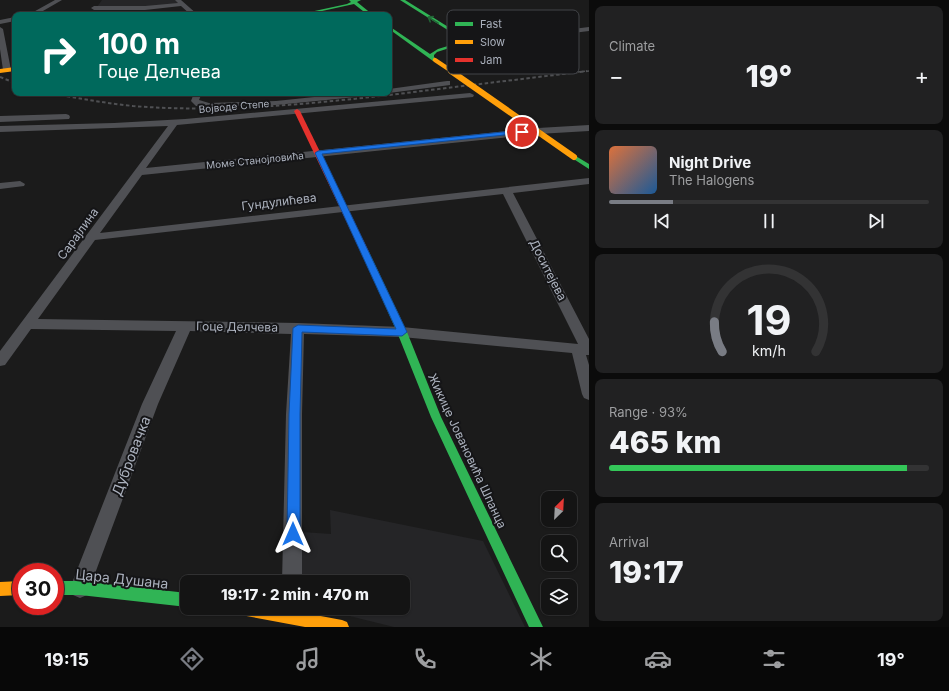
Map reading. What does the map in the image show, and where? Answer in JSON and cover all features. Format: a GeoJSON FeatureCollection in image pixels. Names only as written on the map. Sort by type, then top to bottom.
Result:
{"type":"FeatureCollection","features":[{"type":"Feature","properties":{"kind":"street"},"geometry":{"type":"LineString","coordinates":[[37,12],[59,0]]}},
{"type":"Feature","properties":{"kind":"street"},"geometry":{"type":"LineString","coordinates":[[402,0],[447,32]]}},
{"type":"Feature","properties":{"kind":"street"},"geometry":{"type":"LineString","coordinates":[[94,8],[145,8],[180,2],[191,12]]}},
{"type":"Feature","properties":{"kind":"street"},"geometry":{"type":"LineString","coordinates":[[310,12],[351,2],[366,12]]}},
{"type":"Feature","properties":{"kind":"street"},"geometry":{"type":"LineString","coordinates":[[0,22],[12,20]]}},
{"type":"Feature","properties":{"kind":"street"},"geometry":{"type":"LineString","coordinates":[[0,29],[7,70]]}},
{"type":"Feature","properties":{"kind":"street"},"geometry":{"type":"LineString","coordinates":[[392,29],[447,68]]}},
{"type":"Feature","properties":{"kind":"street"},"geometry":{"type":"LineString","coordinates":[[579,30],[589,29]]}},
{"type":"Feature","properties":{"kind":"street"},"geometry":{"type":"LineString","coordinates":[[408,40],[422,46],[447,47]]}},
{"type":"Feature","properties":{"kind":"street"},"geometry":{"type":"LineString","coordinates":[[434,59],[434,52],[447,47]]}},
{"type":"Feature","properties":{"kind":"street"},"geometry":{"type":"LineString","coordinates":[[456,74],[589,167]]}},
{"type":"Feature","properties":{"kind":"street"},"geometry":{"type":"LineString","coordinates":[[392,91],[447,83]]}},
{"type":"Feature","properties":{"kind":"street","name":"Војводе Степе"},"geometry":{"type":"LineString","coordinates":[[0,129],[175,122],[470,95]]}},
{"type":"Feature","properties":{"kind":"street","name":"Војводе Степе"},"geometry":{"type":"LineString","coordinates":[[197,97],[199,104],[209,105],[276,103],[346,96]]}},
{"type":"Feature","properties":{"kind":"street","name":"Жикице Јовановића Шпанца"},"geometry":{"type":"LineString","coordinates":[[297,111],[345,208],[402,332],[436,417],[536,627]]}},
{"type":"Feature","properties":{"kind":"street"},"geometry":{"type":"LineString","coordinates":[[0,119],[66,117]]}},
{"type":"Feature","properties":{"kind":"street","name":"Сарајлина"},"geometry":{"type":"LineString","coordinates":[[0,361],[175,122]]}},
{"type":"Feature","properties":{"kind":"street","name":"Моме Станојловића"},"geometry":{"type":"LineString","coordinates":[[138,172],[538,130],[589,128]]}},
{"type":"Feature","properties":{"kind":"street","name":"Гундулићева"},"geometry":{"type":"LineString","coordinates":[[91,238],[589,180]]}},
{"type":"Feature","properties":{"kind":"street"},"geometry":{"type":"LineString","coordinates":[[0,186],[20,184]]}},
{"type":"Feature","properties":{"kind":"street","name":"Доситејева"},"geometry":{"type":"LineString","coordinates":[[506,190],[533,241],[585,350],[589,394]]}},
{"type":"Feature","properties":{"kind":"street","name":"Гоце Делчева"},"geometry":{"type":"LineString","coordinates":[[28,324],[298,328],[402,332],[585,350]]}},
{"type":"Feature","properties":{"kind":"street","name":"Дубровачка"},"geometry":{"type":"LineString","coordinates":[[80,588],[150,404],[185,326]]}},
{"type":"Feature","properties":{"kind":"street"},"geometry":{"type":"LineString","coordinates":[[292,575],[294,414],[298,328]]}},
{"type":"Feature","properties":{"kind":"street"},"geometry":{"type":"LineString","coordinates":[[0,589],[12,588]]}},
{"type":"Feature","properties":{"kind":"street","name":"Цара Душана"},"geometry":{"type":"LineString","coordinates":[[64,588],[80,588],[180,599]]}},
{"type":"Feature","properties":{"kind":"street"},"geometry":{"type":"LineString","coordinates":[[300,615],[342,627]]}},
{"type":"Feature","properties":{"kind":"shaded area"},"geometry":{"type":"Polygon","coordinates":[[[102,0],[176,0],[179,4],[152,7],[97,7],[102,0]]]}},
{"type":"Feature","properties":{"kind":"shaded area"},"geometry":{"type":"Polygon","coordinates":[[[330,510],[483,541],[525,627],[394,627],[345,615],[410,615],[410,575],[301,575],[302,532],[331,534],[330,510]]]}},
{"type":"Feature","properties":{"kind":"railway"},"geometry":{"type":"LineString","coordinates":[[581,72],[587,71]]}},
{"type":"Feature","properties":{"kind":"railway"},"geometry":{"type":"LineString","coordinates":[[581,72],[589,71]]}},
{"type":"Feature","properties":{"kind":"railway"},"geometry":{"type":"LineString","coordinates":[[392,95],[562,74]]}},
{"type":"Feature","properties":{"kind":"railway"},"geometry":{"type":"LineString","coordinates":[[0,77],[12,82]]}},
{"type":"Feature","properties":{"kind":"railway"},"geometry":{"type":"LineString","coordinates":[[66,96],[133,106],[166,108],[232,108],[299,104],[381,96]]}},
{"type":"Feature","properties":{"kind":"traffic: fast"},"geometry":{"type":"LineString","coordinates":[[351,0],[367,12]]}},
{"type":"Feature","properties":{"kind":"traffic: fast"},"geometry":{"type":"LineString","coordinates":[[313,12],[348,5],[359,0]]}},
{"type":"Feature","properties":{"kind":"traffic: fast"},"geometry":{"type":"LineString","coordinates":[[402,0],[447,28]]}},
{"type":"Feature","properties":{"kind":"traffic: fast"},"geometry":{"type":"LineString","coordinates":[[392,29],[435,60]]}},
{"type":"Feature","properties":{"kind":"traffic: fast"},"geometry":{"type":"LineString","coordinates":[[432,57],[432,54],[436,51],[447,47]]}},
{"type":"Feature","properties":{"kind":"traffic: fast"},"geometry":{"type":"LineString","coordinates":[[574,157],[589,167]]}},
{"type":"Feature","properties":{"kind":"traffic: fast"},"geometry":{"type":"LineString","coordinates":[[365,252],[402,332],[436,417],[536,627]]}},
{"type":"Feature","properties":{"kind":"traffic: fast"},"geometry":{"type":"LineString","coordinates":[[64,588],[80,588],[180,599]]}},
{"type":"Feature","properties":{"kind":"traffic: slow"},"geometry":{"type":"LineString","coordinates":[[435,60],[447,68]]}},
{"type":"Feature","properties":{"kind":"traffic: slow"},"geometry":{"type":"LineString","coordinates":[[0,71],[12,69]]}},
{"type":"Feature","properties":{"kind":"traffic: slow"},"geometry":{"type":"LineString","coordinates":[[455,74],[574,157]]}},
{"type":"Feature","properties":{"kind":"traffic: slow"},"geometry":{"type":"LineString","coordinates":[[0,589],[12,588]]}},
{"type":"Feature","properties":{"kind":"traffic: slow"},"geometry":{"type":"LineString","coordinates":[[278,615],[342,627]]}},
{"type":"Feature","properties":{"kind":"traffic: jam"},"geometry":{"type":"LineString","coordinates":[[297,111],[365,252]]}},
{"type":"Feature","properties":{"kind":"route"},"geometry":{"type":"LineString","coordinates":[[293,534],[294,414],[298,328],[402,332],[318,153],[522,132]]}}]}
